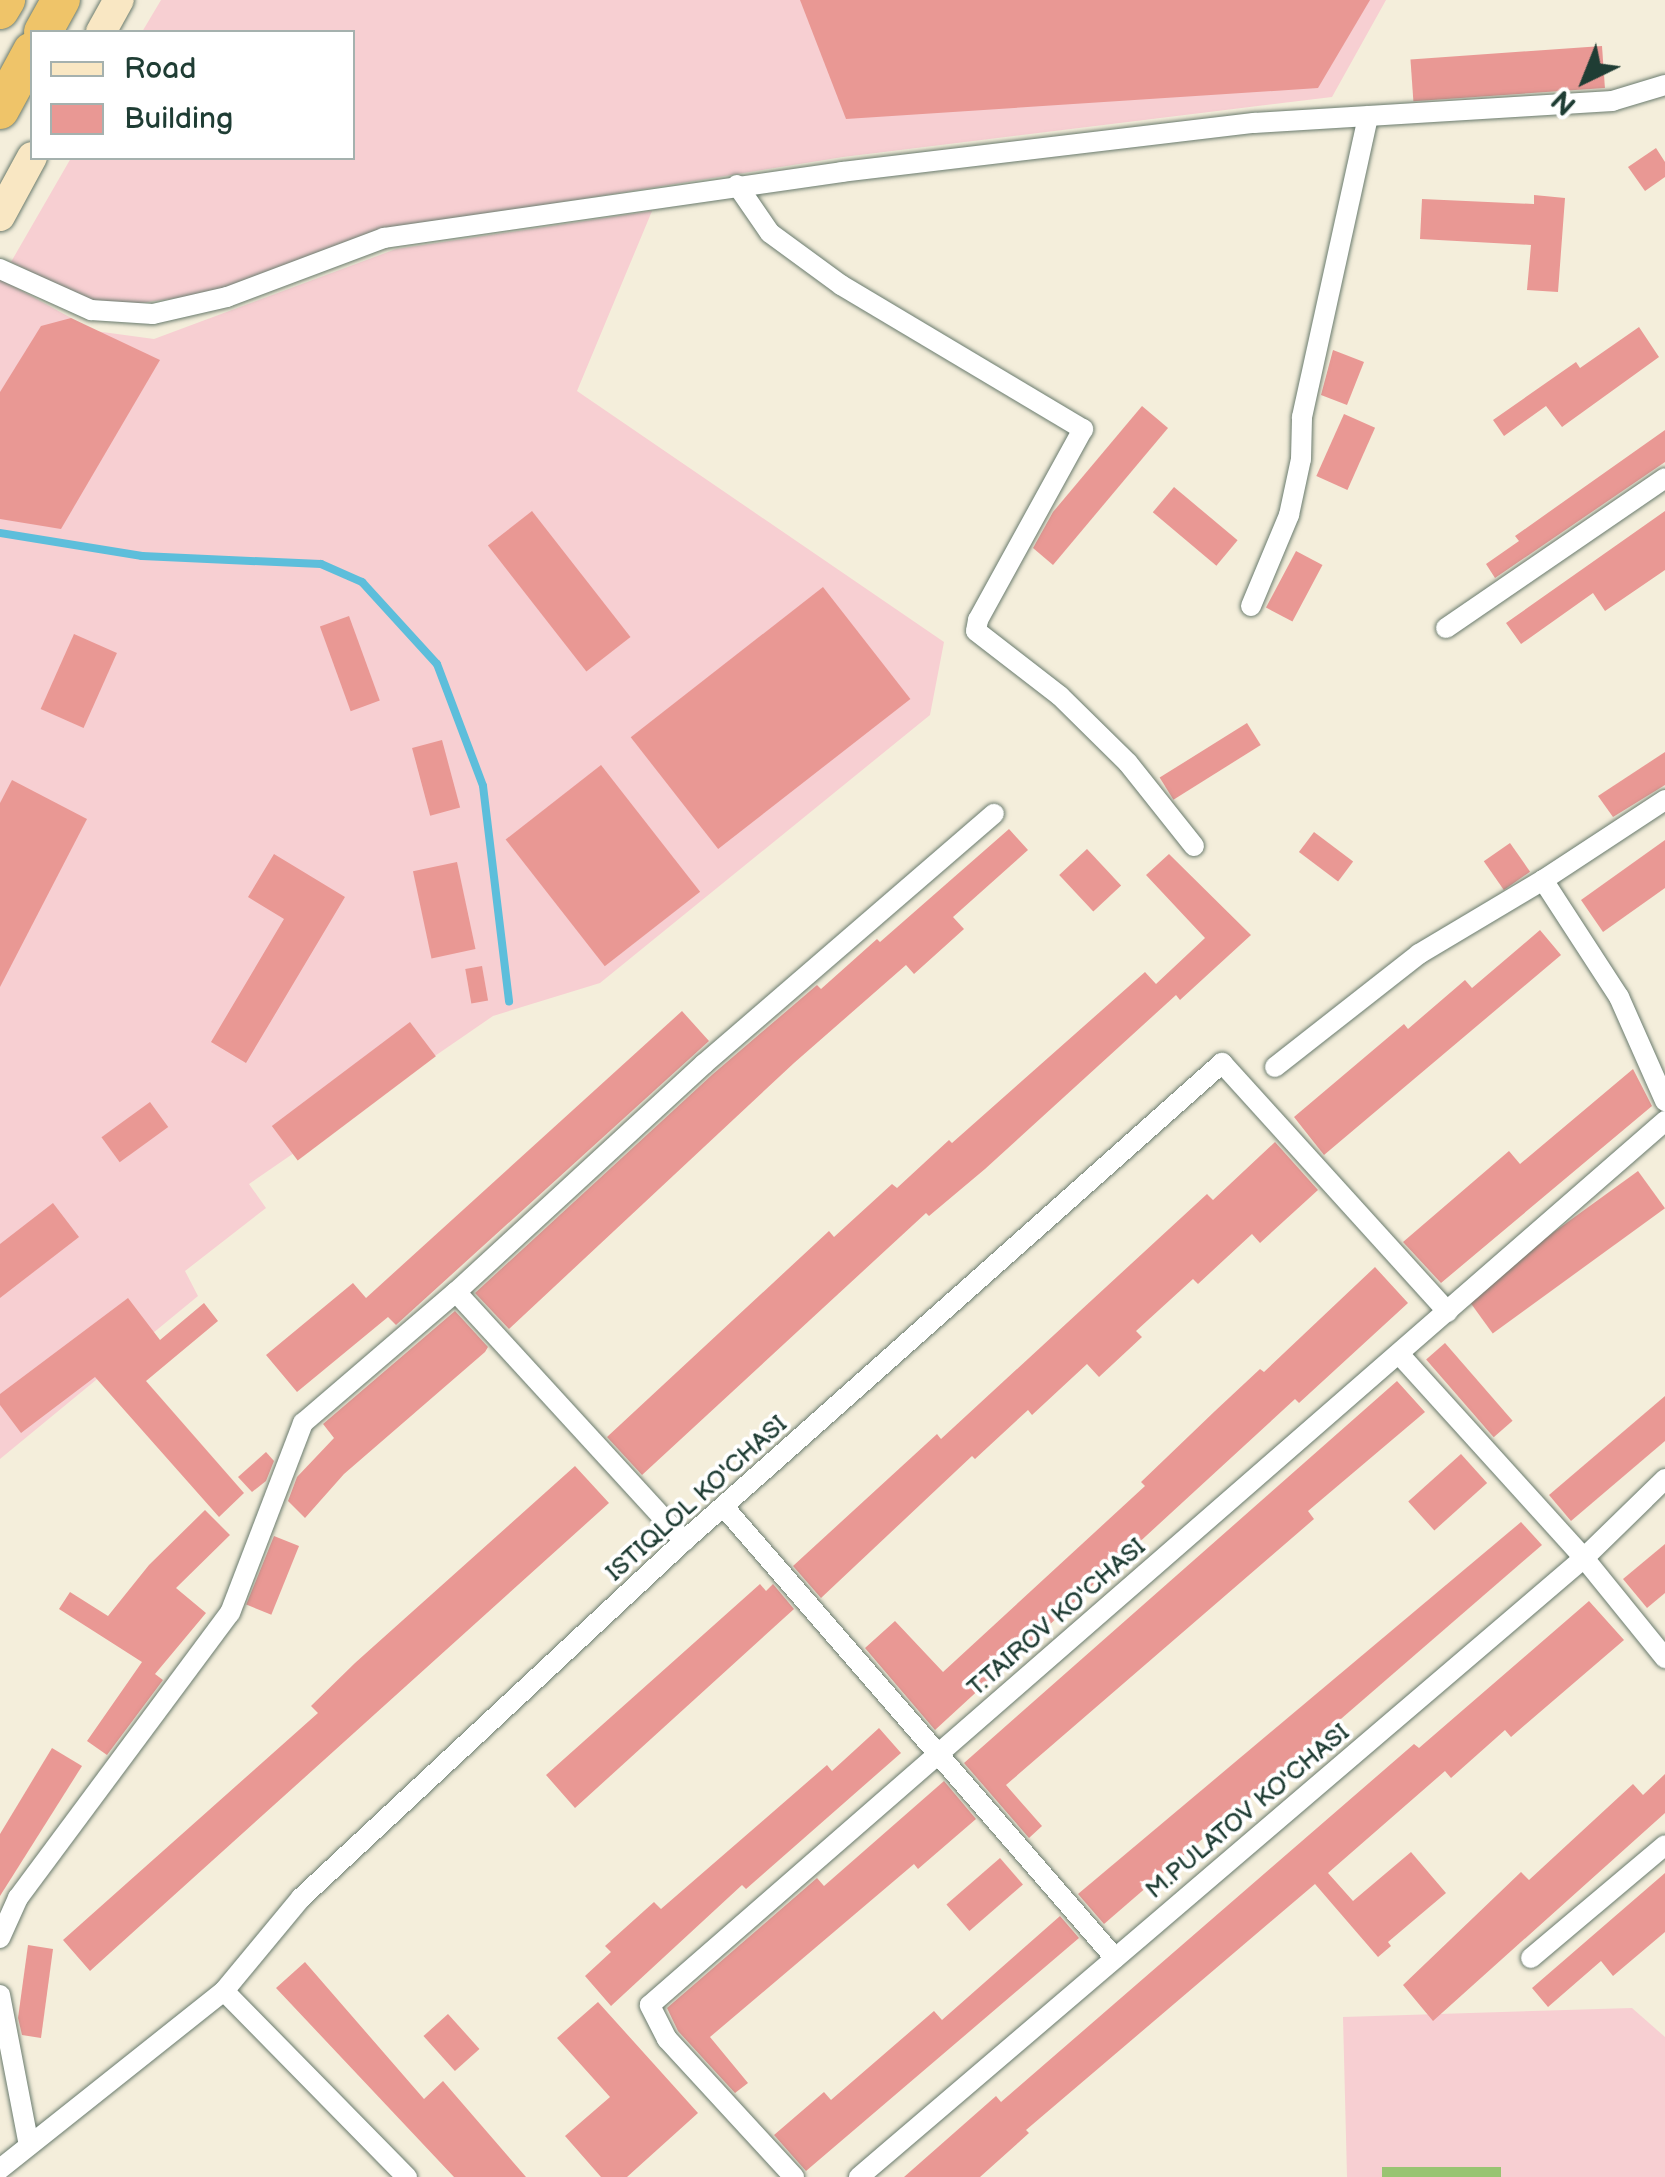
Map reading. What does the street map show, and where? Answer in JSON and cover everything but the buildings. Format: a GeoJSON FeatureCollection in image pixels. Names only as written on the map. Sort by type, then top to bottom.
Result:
{"type":"FeatureCollection","features":[{"type":"Feature","properties":{"kind":"highway"},"geometry":{"type":"LineString","coordinates":[[0,10],[6,0]]}},
{"type":"Feature","properties":{"kind":"highway"},"geometry":{"type":"LineString","coordinates":[[44,30],[61,0]]}},
{"type":"Feature","properties":{"kind":"highway"},"geometry":{"type":"LineString","coordinates":[[0,110],[30,55]]}},
{"type":"Feature","properties":{"kind":"street"},"geometry":{"type":"LineString","coordinates":[[102,30],[119,0]]}},
{"type":"Feature","properties":{"kind":"street"},"geometry":{"type":"LineString","coordinates":[[0,269],[91,310],[153,314],[228,297],[384,238],[737,185],[1254,123],[1612,101],[1665,85]]}},
{"type":"Feature","properties":{"kind":"street"},"geometry":{"type":"LineString","coordinates":[[1250,606],[1289,515],[1302,459],[1302,418],[1368,116]]}},
{"type":"Feature","properties":{"kind":"street"},"geometry":{"type":"LineString","coordinates":[[0,216],[30,160]]}},
{"type":"Feature","properties":{"kind":"street"},"geometry":{"type":"LineString","coordinates":[[737,185],[770,233],[841,285],[1083,429],[978,620],[976,631],[1060,696],[1128,763],[1194,846]]}},
{"type":"Feature","properties":{"kind":"street"},"geometry":{"type":"LineString","coordinates":[[1446,628],[1665,478]]}},
{"type":"Feature","properties":{"kind":"street"},"geometry":{"type":"LineString","coordinates":[[1275,1067],[1419,954],[1544,880],[1665,800]]}},
{"type":"Feature","properties":{"kind":"street"},"geometry":{"type":"LineString","coordinates":[[0,1938],[18,1898],[230,1613],[303,1423],[456,1292],[704,1064],[994,814]]}},
{"type":"Feature","properties":{"kind":"street"},"geometry":{"type":"LineString","coordinates":[[1544,880],[1619,997],[1665,1101]]}},
{"type":"Feature","properties":{"kind":"street","name":"ISTIQLOL KO'CHASI"},"geometry":{"type":"LineString","coordinates":[[0,2170],[224,1991],[301,1898],[684,1541],[1222,1062],[1448,1312]]}},
{"type":"Feature","properties":{"kind":"street","name":"T.TAIROV KO'CHASI"},"geometry":{"type":"LineString","coordinates":[[794,2177],[667,2039],[650,2005],[1665,1120]]}},
{"type":"Feature","properties":{"kind":"street"},"geometry":{"type":"LineString","coordinates":[[456,1292],[684,1541]]}},
{"type":"Feature","properties":{"kind":"street"},"geometry":{"type":"LineString","coordinates":[[1399,1354],[1584,1558],[1665,1658]]}},
{"type":"Feature","properties":{"kind":"street","name":"M.PULATOV KO'CHASI"},"geometry":{"type":"LineString","coordinates":[[859,2177],[1584,1558],[1665,1478]]}},
{"type":"Feature","properties":{"kind":"street"},"geometry":{"type":"LineString","coordinates":[[724,1507],[1116,1958]]}},
{"type":"Feature","properties":{"kind":"street"},"geometry":{"type":"LineString","coordinates":[[1531,1958],[1665,1845]]}},
{"type":"Feature","properties":{"kind":"street"},"geometry":{"type":"LineString","coordinates":[[224,1991],[407,2177]]}},
{"type":"Feature","properties":{"kind":"street"},"geometry":{"type":"LineString","coordinates":[[0,1995],[30,2145]]}},
{"type":"Feature","properties":{"kind":"shaded area"},"geometry":{"type":"Polygon","coordinates":[[[161,0],[1386,0],[1332,97],[843,157],[382,231],[214,293],[103,308],[11,262],[70,160],[355,160],[355,30],[143,30],[161,0]]]}},
{"type":"Feature","properties":{"kind":"shaded area"},"geometry":{"type":"Polygon","coordinates":[[[652,211],[577,391],[944,642],[930,715],[600,983],[493,1016],[249,1184],[266,1208],[185,1271],[198,1296],[0,1459],[0,279],[95,331],[154,339],[396,249],[652,211]]]}},
{"type":"Feature","properties":{"kind":"shaded area"},"geometry":{"type":"Polygon","coordinates":[[[1632,2008],[1665,2037],[1665,2177],[1347,2177],[1343,2017],[1632,2008]]]}},
{"type":"Feature","properties":{"kind":"green space"},"geometry":{"type":"Polygon","coordinates":[[[1382,2167],[1501,2167],[1501,2177],[1382,2177],[1382,2167]]]}},
{"type":"Feature","properties":{"kind":"waterway"},"geometry":{"type":"LineString","coordinates":[[0,533],[142,556],[321,564],[362,582],[437,664],[483,786],[509,1001]]}}]}
